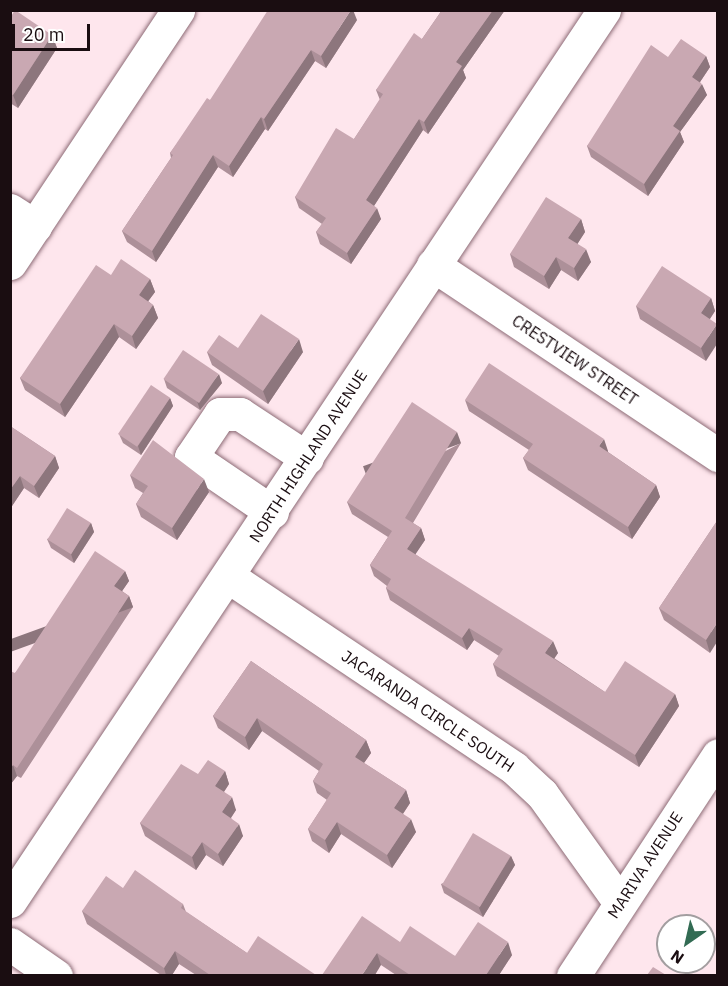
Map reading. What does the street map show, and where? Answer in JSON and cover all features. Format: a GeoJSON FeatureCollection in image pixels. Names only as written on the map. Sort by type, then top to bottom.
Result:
{"type":"FeatureCollection","features":[{"type":"Feature","properties":{"kind":"street"},"geometry":{"type":"LineString","coordinates":[[10,262],[22,218],[178,10]]}},
{"type":"Feature","properties":{"kind":"street","name":"NORTH HIGHLAND AVENUE"},"geometry":{"type":"LineString","coordinates":[[10,901],[229,577],[604,10]]}},
{"type":"Feature","properties":{"kind":"street","name":"CRESTVIEW STREET"},"geometry":{"type":"LineString","coordinates":[[433,266],[717,455]]}},
{"type":"Feature","properties":{"kind":"street"},"geometry":{"type":"LineString","coordinates":[[272,512],[191,457],[220,414],[240,414],[307,458]]}},
{"type":"Feature","properties":{"kind":"street","name":"JACARANDA CIRCLE SOUTH"},"geometry":{"type":"LineString","coordinates":[[229,577],[514,768],[542,794],[620,903]]}},
{"type":"Feature","properties":{"kind":"street","name":"MARIVA AVENUE"},"geometry":{"type":"LineString","coordinates":[[573,975],[717,755]]}},
{"type":"Feature","properties":{"kind":"street"},"geometry":{"type":"LineString","coordinates":[[10,944],[56,975]]}},
{"type":"Feature","properties":{"kind":"building"},"geometry":{"type":"Polygon","coordinates":[[[15,10],[52,35],[13,95],[10,94],[10,18],[15,10]]]}},
{"type":"Feature","properties":{"kind":"building"},"geometry":{"type":"Polygon","coordinates":[[[268,10],[351,10],[321,56],[311,50],[264,119],[261,117],[229,166],[213,155],[152,251],[122,231],[173,155],[170,153],[207,98],[210,100],[268,10]]]}},
{"type":"Feature","properties":{"kind":"building"},"geometry":{"type":"Polygon","coordinates":[[[442,10],[493,10],[456,62],[462,66],[424,122],[419,119],[366,200],[377,208],[347,253],[316,232],[326,218],[295,197],[336,128],[354,139],[383,94],[376,90],[414,33],[422,39],[442,10]]]}},
{"type":"Feature","properties":{"kind":"building"},"geometry":{"type":"Polygon","coordinates":[[[681,39],[706,56],[692,77],[702,84],[673,126],[680,131],[644,184],[587,146],[651,45],[668,57],[681,39]]]}},
{"type":"Feature","properties":{"kind":"building"},"geometry":{"type":"Polygon","coordinates":[[[546,197],[581,219],[568,238],[586,249],[574,268],[556,257],[544,276],[510,254],[546,197]]]}},
{"type":"Feature","properties":{"kind":"building"},"geometry":{"type":"Polygon","coordinates":[[[121,259],[150,279],[139,295],[153,305],[132,336],[114,324],[60,404],[20,378],[96,265],[111,275],[121,259]]]}},
{"type":"Feature","properties":{"kind":"building"},"geometry":{"type":"Polygon","coordinates":[[[662,266],[711,298],[701,313],[717,324],[701,348],[636,306],[662,266]]]}},
{"type":"Feature","properties":{"kind":"building"},"geometry":{"type":"Polygon","coordinates":[[[261,314],[299,339],[263,391],[207,352],[219,335],[238,348],[261,314]]]}},
{"type":"Feature","properties":{"kind":"building"},"geometry":{"type":"Polygon","coordinates":[[[183,350],[219,374],[199,403],[163,379],[183,350]]]}},
{"type":"Feature","properties":{"kind":"building"},"geometry":{"type":"Polygon","coordinates":[[[489,363],[604,439],[599,446],[656,485],[628,527],[523,458],[533,444],[465,400],[489,363]]]}},
{"type":"Feature","properties":{"kind":"building"},"geometry":{"type":"Polygon","coordinates":[[[151,385],[170,398],[137,447],[118,434],[151,385]]]}},
{"type":"Feature","properties":{"kind":"building"},"geometry":{"type":"Polygon","coordinates":[[[412,402],[457,432],[405,518],[421,528],[407,549],[553,641],[545,653],[605,692],[625,661],[675,694],[635,755],[493,664],[503,649],[469,628],[462,638],[386,588],[391,579],[370,565],[392,531],[347,502],[412,402]]]}},
{"type":"Feature","properties":{"kind":"building"},"geometry":{"type":"Polygon","coordinates":[[[10,426],[55,456],[34,486],[20,476],[10,490],[10,426]]]}},
{"type":"Feature","properties":{"kind":"building"},"geometry":{"type":"Polygon","coordinates":[[[153,440],[204,479],[172,528],[136,504],[148,486],[130,475],[153,440]]]}},
{"type":"Feature","properties":{"kind":"building"},"geometry":{"type":"Polygon","coordinates":[[[67,508],[91,523],[71,554],[47,539],[67,508]]]}},
{"type":"Feature","properties":{"kind":"building"},"geometry":{"type":"Polygon","coordinates":[[[717,521],[717,623],[706,640],[659,608],[717,521]]]}},
{"type":"Feature","properties":{"kind":"building"},"geometry":{"type":"Polygon","coordinates":[[[95,551],[125,571],[114,586],[129,596],[17,768],[13,765],[10,769],[10,671],[15,673],[95,551]]]}},
{"type":"Feature","properties":{"kind":"building"},"geometry":{"type":"Polygon","coordinates":[[[251,661],[366,740],[355,757],[406,790],[394,808],[411,819],[387,855],[337,822],[325,840],[308,829],[331,793],[313,781],[323,764],[257,718],[245,737],[213,716],[251,661]]]}},
{"type":"Feature","properties":{"kind":"building"},"geometry":{"type":"Polygon","coordinates":[[[208,760],[225,771],[215,786],[232,797],[222,812],[239,824],[218,854],[202,842],[192,857],[140,823],[181,764],[198,774],[208,760]]]}},
{"type":"Feature","properties":{"kind":"building"},"geometry":{"type":"Polygon","coordinates":[[[473,833],[511,856],[480,907],[442,884],[473,833]]]}},
{"type":"Feature","properties":{"kind":"building"},"geometry":{"type":"Polygon","coordinates":[[[135,870],[183,904],[181,908],[247,953],[258,936],[316,975],[210,975],[175,951],[164,968],[82,911],[106,876],[123,888],[135,870]]]}},
{"type":"Feature","properties":{"kind":"building"},"geometry":{"type":"Polygon","coordinates":[[[362,916],[400,942],[410,926],[455,956],[478,922],[508,942],[486,975],[410,975],[377,953],[362,975],[322,975],[362,916]]]}},
{"type":"Feature","properties":{"kind":"building"},"geometry":{"type":"Polygon","coordinates":[[[653,967],[656,969],[656,974],[666,975],[647,975],[653,967]]]}}]}
